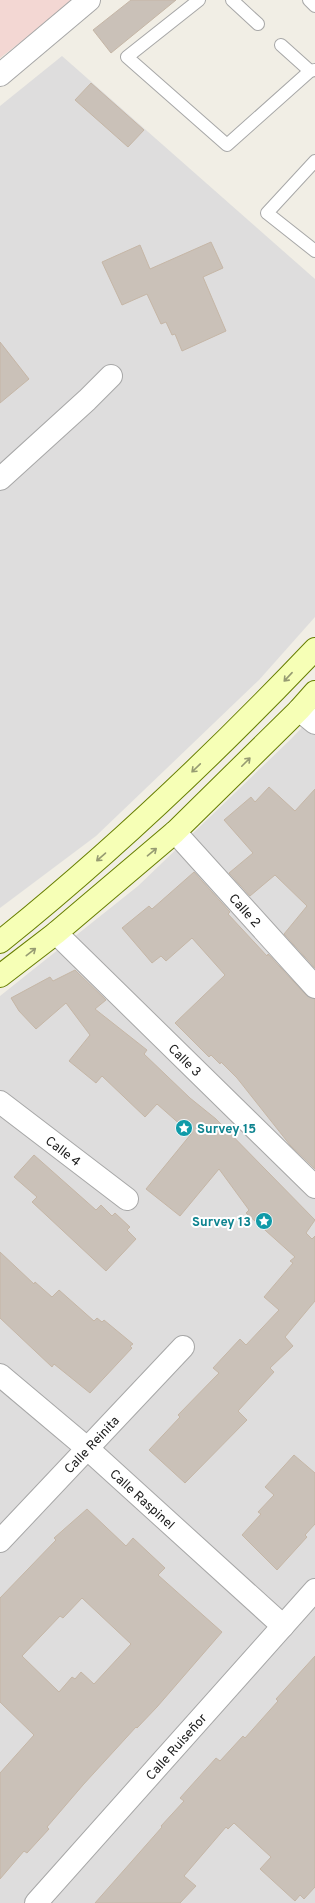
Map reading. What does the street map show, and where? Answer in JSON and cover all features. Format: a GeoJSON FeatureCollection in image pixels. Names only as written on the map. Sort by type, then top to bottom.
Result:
{"type":"FeatureCollection","features":[{"type":"Feature","properties":{"kind":"street"},"geometry":{"type":"LineString","coordinates":[[0,75],[81,2]]}},
{"type":"Feature","properties":{"kind":"street"},"geometry":{"type":"LineString","coordinates":[[0,479],[87,400],[111,376]]}},
{"type":"Feature","properties":{"kind":"street"},"geometry":{"type":"LineString","coordinates":[[0,942],[123,839],[270,696],[315,649]]}},
{"type":"Feature","properties":{"kind":"street"},"geometry":{"type":"LineString","coordinates":[[0,976],[56,933],[307,717],[315,692]]}},
{"type":"Feature","properties":{"kind":"street","name":"Calle 2"},"geometry":{"type":"LineString","coordinates":[[175,832],[315,987]]}},
{"type":"Feature","properties":{"kind":"street","name":"Calle 3"},"geometry":{"type":"LineString","coordinates":[[56,933],[315,1187]]}},
{"type":"Feature","properties":{"kind":"street","name":"Calle 4"},"geometry":{"type":"LineString","coordinates":[[0,1102],[127,1199]]}},
{"type":"Feature","properties":{"kind":"street","name":"Calle Reinita"},"geometry":{"type":"LineString","coordinates":[[0,1541],[183,1347]]}},
{"type":"Feature","properties":{"kind":"street","name":"Calle Raspinel"},"geometry":{"type":"LineString","coordinates":[[0,1375],[88,1449],[283,1626]]}},
{"type":"Feature","properties":{"kind":"street","name":"Calle Ruiseñor"},"geometry":{"type":"LineString","coordinates":[[36,1903],[315,1590]]}},
{"type":"Feature","properties":{"kind":"lane"},"geometry":{"type":"LineString","coordinates":[[199,0],[127,57],[227,145],[312,71],[281,45]]}},
{"type":"Feature","properties":{"kind":"lane"},"geometry":{"type":"LineString","coordinates":[[232,0],[258,24]]}},
{"type":"Feature","properties":{"kind":"lane"},"geometry":{"type":"LineString","coordinates":[[309,0],[315,6]]}},
{"type":"Feature","properties":{"kind":"lane"},"geometry":{"type":"LineString","coordinates":[[315,161],[267,213],[315,251]]}},
{"type":"Feature","properties":{"kind":"shaded area"},"geometry":{"type":"Polygon","coordinates":[[[0,0],[71,0],[40,27],[0,58],[0,0]]]}},
{"type":"Feature","properties":{"kind":"shaded area"},"geometry":{"type":"Polygon","coordinates":[[[62,56],[315,279],[315,617],[259,680],[96,836],[0,908],[0,106],[62,56]]]}},
{"type":"Feature","properties":{"kind":"shaded area"},"geometry":{"type":"Polygon","coordinates":[[[315,714],[315,1903],[0,1903],[0,996],[138,886],[291,739],[315,714]]]}},
{"type":"Feature","properties":{"kind":"building"},"geometry":{"type":"Polygon","coordinates":[[[131,0],[176,0],[111,53],[93,30],[131,0]]]}},
{"type":"Feature","properties":{"kind":"building"},"geometry":{"type":"Polygon","coordinates":[[[91,83],[144,130],[128,147],[75,100],[91,83]]]}},
{"type":"Feature","properties":{"kind":"building"},"geometry":{"type":"Polygon","coordinates":[[[211,242],[223,268],[203,277],[226,331],[182,351],[175,334],[172,335],[166,322],[161,324],[147,294],[122,305],[102,262],[140,245],[150,269],[211,242]]]}},
{"type":"Feature","properties":{"kind":"building"},"geometry":{"type":"Polygon","coordinates":[[[0,342],[29,379],[0,403],[0,342]]]}},
{"type":"Feature","properties":{"kind":"building"},"geometry":{"type":"Polygon","coordinates":[[[269,787],[295,811],[315,789],[315,968],[284,934],[307,906],[275,875],[250,896],[229,873],[253,853],[224,820],[251,797],[255,802],[269,787]]]}},
{"type":"Feature","properties":{"kind":"building"},"geometry":{"type":"Polygon","coordinates":[[[194,872],[230,912],[228,914],[267,956],[268,954],[306,995],[315,999],[315,1169],[290,1145],[237,1078],[221,1062],[220,1064],[211,1055],[209,1057],[175,1023],[225,975],[192,938],[166,961],[161,956],[152,963],[122,928],[149,906],[152,909],[194,872]]]}},
{"type":"Feature","properties":{"kind":"building"},"geometry":{"type":"Polygon","coordinates":[[[75,970],[106,1000],[95,1009],[147,1050],[144,1054],[190,1098],[216,1119],[315,1220],[306,1233],[312,1239],[315,1236],[315,1301],[285,1337],[293,1346],[270,1368],[274,1372],[238,1411],[247,1420],[185,1483],[149,1450],[180,1417],[178,1415],[219,1373],[213,1368],[240,1339],[246,1345],[279,1310],[264,1297],[293,1263],[290,1261],[295,1257],[246,1213],[249,1210],[219,1169],[180,1216],[146,1189],[191,1134],[157,1104],[145,1117],[102,1076],[96,1083],[69,1061],[90,1035],[66,1003],[36,1029],[19,1011],[11,998],[50,977],[53,981],[75,970]]]}},
{"type":"Feature","properties":{"kind":"building"},"geometry":{"type":"Polygon","coordinates":[[[34,1155],[96,1210],[101,1205],[112,1216],[115,1213],[130,1227],[127,1230],[136,1239],[106,1271],[32,1202],[37,1197],[14,1177],[34,1155]]]}},
{"type":"Feature","properties":{"kind":"building"},"geometry":{"type":"Polygon","coordinates":[[[0,1252],[34,1284],[35,1282],[52,1297],[59,1290],[94,1321],[97,1318],[102,1322],[104,1320],[133,1344],[130,1346],[132,1348],[90,1393],[54,1364],[52,1367],[0,1318],[0,1252]]]}},
{"type":"Feature","properties":{"kind":"building"},"geometry":{"type":"Polygon","coordinates":[[[294,1455],[315,1473],[315,1524],[305,1535],[307,1537],[277,1570],[242,1535],[261,1514],[258,1512],[274,1495],[265,1487],[294,1455]]]}},
{"type":"Feature","properties":{"kind":"building"},"geometry":{"type":"Polygon","coordinates":[[[87,1509],[126,1546],[133,1538],[165,1568],[158,1575],[222,1632],[157,1707],[137,1728],[136,1727],[83,1785],[47,1827],[49,1829],[27,1853],[24,1851],[0,1879],[0,1773],[34,1735],[0,1702],[0,1598],[56,1540],[54,1538],[87,1509]],[[82,1598],[63,1618],[60,1616],[22,1656],[59,1692],[72,1677],[75,1679],[81,1672],[94,1684],[131,1644],[82,1598]]]}},
{"type":"Feature","properties":{"kind":"building"},"geometry":{"type":"Polygon","coordinates":[[[315,1656],[315,1887],[304,1899],[300,1895],[295,1901],[260,1869],[271,1857],[234,1823],[228,1829],[226,1827],[184,1876],[196,1886],[180,1903],[95,1903],[184,1801],[180,1798],[216,1758],[220,1761],[243,1736],[245,1738],[278,1701],[276,1699],[315,1656]]]}},
{"type":"Feature","properties":{"kind":"place","name":"Survey 15"},"geometry":{"type":"Point","coordinates":[184,1128]}},
{"type":"Feature","properties":{"kind":"place","name":"Survey 13"},"geometry":{"type":"Point","coordinates":[264,1221]}}]}
